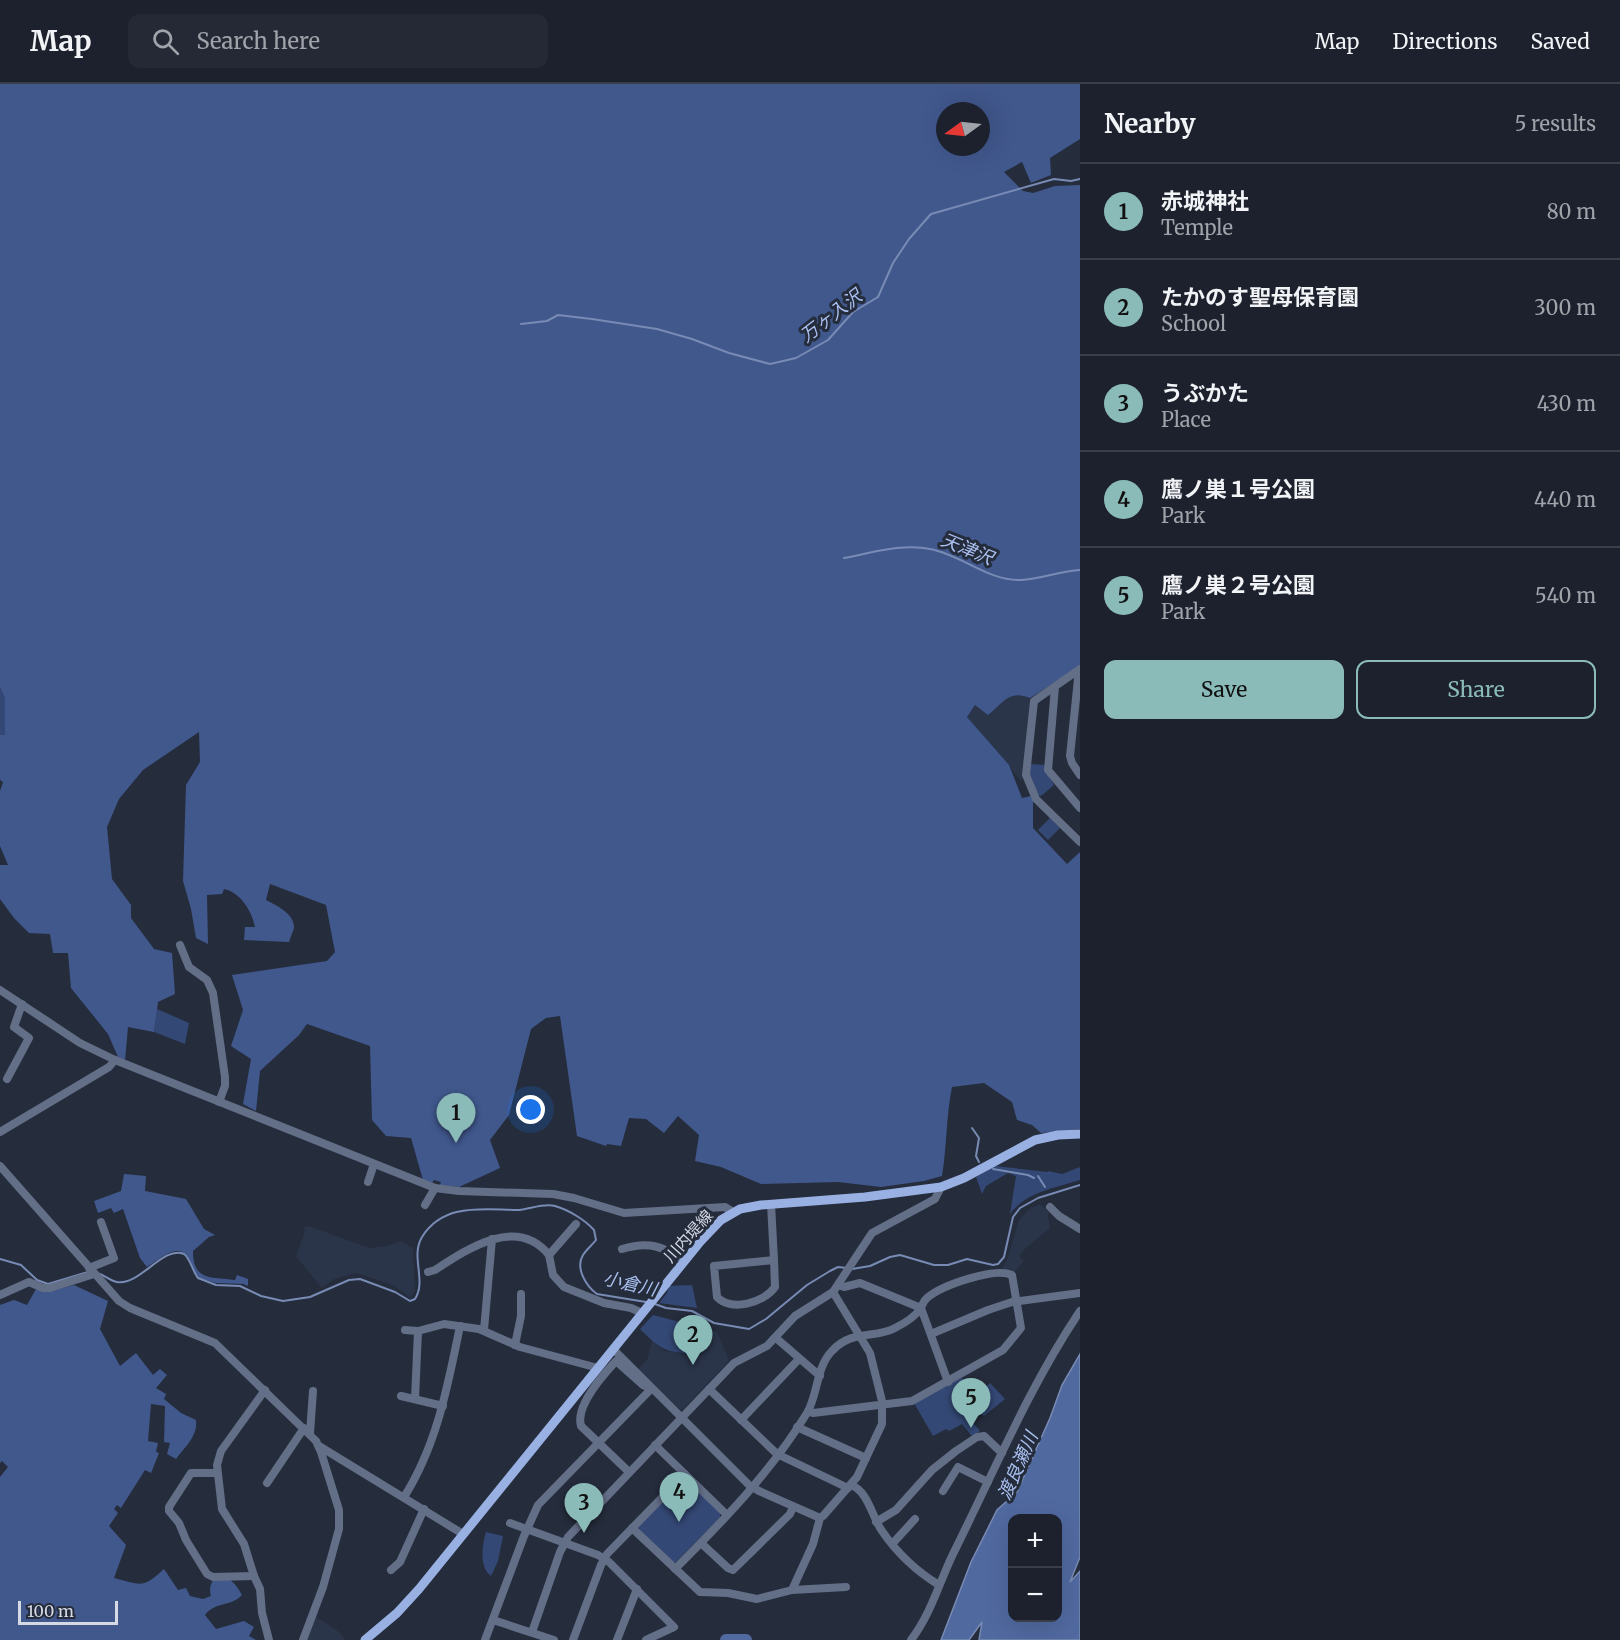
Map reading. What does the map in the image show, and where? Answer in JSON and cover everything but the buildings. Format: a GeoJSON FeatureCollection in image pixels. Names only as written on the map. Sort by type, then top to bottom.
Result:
{"type":"FeatureCollection","features":[{"type":"Feature","properties":{"kind":"main road","name":"川内堤線"},"geometry":{"type":"LineString","coordinates":[[365,1640],[400,1610],[685,1260],[711,1229],[733,1212],[771,1204],[865,1197],[941,1187],[964,1178],[1035,1140],[1058,1135],[1080,1134]]}},
{"type":"Feature","properties":{"kind":"street"},"geometry":{"type":"LineString","coordinates":[[1078,671],[1034,701],[1026,775],[1036,799],[1080,842]]}},
{"type":"Feature","properties":{"kind":"street"},"geometry":{"type":"LineString","coordinates":[[1078,671],[1070,756],[1072,764],[1080,775]]}},
{"type":"Feature","properties":{"kind":"street"},"geometry":{"type":"LineString","coordinates":[[1055,687],[1048,770],[1080,808]]}},
{"type":"Feature","properties":{"kind":"street"},"geometry":{"type":"LineString","coordinates":[[180,945],[189,966],[204,977],[213,993],[225,1077],[225,1086],[219,1102]]}},
{"type":"Feature","properties":{"kind":"street"},"geometry":{"type":"LineString","coordinates":[[0,990],[80,1043],[115,1060],[435,1188],[464,1192],[553,1194],[624,1213],[725,1207],[733,1212]]}},
{"type":"Feature","properties":{"kind":"street"},"geometry":{"type":"LineString","coordinates":[[7,1079],[29,1038],[14,1027],[22,1004]]}},
{"type":"Feature","properties":{"kind":"street"},"geometry":{"type":"LineString","coordinates":[[0,1132],[95,1076],[115,1060]]}},
{"type":"Feature","properties":{"kind":"street"},"geometry":{"type":"LineString","coordinates":[[368,1182],[374,1164]]}},
{"type":"Feature","properties":{"kind":"street"},"geometry":{"type":"LineString","coordinates":[[0,1166],[124,1305],[214,1343],[307,1430],[319,1446],[339,1510],[339,1529],[323,1587],[303,1640]]}},
{"type":"Feature","properties":{"kind":"street"},"geometry":{"type":"LineString","coordinates":[[532,1632],[564,1542],[734,1363],[763,1349],[795,1316],[836,1288],[872,1233],[935,1199],[941,1187]]}},
{"type":"Feature","properties":{"kind":"street"},"geometry":{"type":"LineString","coordinates":[[425,1205],[435,1188]]}},
{"type":"Feature","properties":{"kind":"street"},"geometry":{"type":"LineString","coordinates":[[771,1204],[774,1260],[775,1287],[759,1301],[730,1304],[717,1297],[714,1266],[774,1260]]}},
{"type":"Feature","properties":{"kind":"street"},"geometry":{"type":"LineString","coordinates":[[1050,1208],[1080,1229]]}},
{"type":"Feature","properties":{"kind":"street"},"geometry":{"type":"LineString","coordinates":[[0,1295],[29,1282],[43,1288],[50,1288],[92,1271],[114,1258],[101,1222]]}},
{"type":"Feature","properties":{"kind":"street"},"geometry":{"type":"LineString","coordinates":[[549,1255],[576,1224]]}},
{"type":"Feature","properties":{"kind":"street"},"geometry":{"type":"LineString","coordinates":[[428,1272],[435,1270],[474,1245],[492,1239],[526,1238],[549,1255],[552,1272],[561,1285],[604,1303],[631,1308],[647,1306]]}},
{"type":"Feature","properties":{"kind":"street"},"geometry":{"type":"LineString","coordinates":[[484,1330],[492,1239]]}},
{"type":"Feature","properties":{"kind":"street"},"geometry":{"type":"LineString","coordinates":[[622,1249],[647,1244],[667,1250],[685,1260]]}},
{"type":"Feature","properties":{"kind":"street"},"geometry":{"type":"LineString","coordinates":[[675,1569],[753,1488],[798,1427],[808,1411],[826,1359],[832,1350],[859,1335],[893,1329],[917,1314],[927,1298],[950,1286],[976,1276],[1001,1273],[1011,1274],[1014,1278],[1021,1328],[1007,1346],[948,1382],[909,1402],[813,1413],[808,1411]]}},
{"type":"Feature","properties":{"kind":"street"},"geometry":{"type":"LineString","coordinates":[[836,1288],[860,1282],[921,1308],[948,1382]]}},
{"type":"Feature","properties":{"kind":"street"},"geometry":{"type":"LineString","coordinates":[[792,1590],[813,1544],[820,1518],[850,1486],[867,1458],[882,1424],[882,1405],[871,1357],[836,1288]]}},
{"type":"Feature","properties":{"kind":"street"},"geometry":{"type":"LineString","coordinates":[[931,1334],[1018,1300],[1080,1293]]}},
{"type":"Feature","properties":{"kind":"street"},"geometry":{"type":"LineString","coordinates":[[515,1345],[521,1316],[521,1294]]}},
{"type":"Feature","properties":{"kind":"street"},"geometry":{"type":"LineString","coordinates":[[911,1640],[927,1617],[939,1585],[1037,1380],[1080,1311]]}},
{"type":"Feature","properties":{"kind":"street"},"geometry":{"type":"LineString","coordinates":[[405,1330],[418,1331],[438,1324],[484,1330],[515,1345],[598,1368]]}},
{"type":"Feature","properties":{"kind":"street"},"geometry":{"type":"LineString","coordinates":[[404,1497],[429,1448],[443,1406],[460,1326]]}},
{"type":"Feature","properties":{"kind":"street"},"geometry":{"type":"LineString","coordinates":[[415,1399],[418,1331]]}},
{"type":"Feature","properties":{"kind":"street"},"geometry":{"type":"LineString","coordinates":[[776,1338],[820,1376]]}},
{"type":"Feature","properties":{"kind":"street"},"geometry":{"type":"LineString","coordinates":[[613,1349],[753,1488],[820,1518]]}},
{"type":"Feature","properties":{"kind":"street"},"geometry":{"type":"LineString","coordinates":[[741,1420],[799,1359]]}},
{"type":"Feature","properties":{"kind":"street"},"geometry":{"type":"LineString","coordinates":[[629,1472],[581,1426],[580,1419],[588,1396],[616,1361],[621,1363],[643,1385],[651,1389]]}},
{"type":"Feature","properties":{"kind":"street"},"geometry":{"type":"LineString","coordinates":[[485,1640],[538,1505],[651,1389]]}},
{"type":"Feature","properties":{"kind":"street"},"geometry":{"type":"LineString","coordinates":[[709,1389],[777,1454],[861,1491],[876,1522],[911,1566],[939,1585]]}},
{"type":"Feature","properties":{"kind":"street"},"geometry":{"type":"LineString","coordinates":[[265,1390],[221,1451],[217,1473],[222,1509],[244,1544],[260,1589],[262,1613],[269,1640]]}},
{"type":"Feature","properties":{"kind":"street"},"geometry":{"type":"LineString","coordinates":[[267,1483],[307,1430],[313,1391]]}},
{"type":"Feature","properties":{"kind":"street"},"geometry":{"type":"LineString","coordinates":[[400,1395],[443,1406]]}},
{"type":"Feature","properties":{"kind":"street"},"geometry":{"type":"LineString","coordinates":[[798,1427],[867,1458]]}},
{"type":"Feature","properties":{"kind":"street"},"geometry":{"type":"LineString","coordinates":[[876,1522],[903,1503],[932,1470],[977,1437],[984,1436],[1002,1453]]}},
{"type":"Feature","properties":{"kind":"street"},"geometry":{"type":"LineString","coordinates":[[655,1445],[727,1515]]}},
{"type":"Feature","properties":{"kind":"street"},"geometry":{"type":"LineString","coordinates":[[319,1446],[464,1534]]}},
{"type":"Feature","properties":{"kind":"street"},"geometry":{"type":"LineString","coordinates":[[943,1491],[958,1467],[988,1482]]}},
{"type":"Feature","properties":{"kind":"street"},"geometry":{"type":"LineString","coordinates":[[217,1473],[191,1473],[169,1507],[169,1511],[179,1523],[190,1547],[207,1574],[213,1577],[254,1576]]}},
{"type":"Feature","properties":{"kind":"street"},"geometry":{"type":"LineString","coordinates":[[573,1640],[604,1558],[685,1474]]}},
{"type":"Feature","properties":{"kind":"street"},"geometry":{"type":"LineString","coordinates":[[701,1543],[733,1570],[790,1514],[794,1507]]}},
{"type":"Feature","properties":{"kind":"street"},"geometry":{"type":"LineString","coordinates":[[391,1570],[400,1562],[424,1509]]}},
{"type":"Feature","properties":{"kind":"street"},"geometry":{"type":"LineString","coordinates":[[893,1543],[915,1518]]}},
{"type":"Feature","properties":{"kind":"street"},"geometry":{"type":"LineString","coordinates":[[510,1523],[604,1558],[674,1627],[646,1640]]}},
{"type":"Feature","properties":{"kind":"street"},"geometry":{"type":"LineString","coordinates":[[632,1528],[700,1592],[728,1593],[757,1599],[814,1587],[846,1587]]}},
{"type":"Feature","properties":{"kind":"street"},"geometry":{"type":"LineString","coordinates":[[617,1640],[637,1589]]}},
{"type":"Feature","properties":{"kind":"street"},"geometry":{"type":"LineString","coordinates":[[493,1620],[554,1640]]}},
{"type":"Feature","properties":{"kind":"shaded area"},"geometry":{"type":"Polygon","coordinates":[[[0,84],[1080,84],[1080,139],[1050,158],[1051,175],[1031,183],[1022,162],[1004,172],[1023,191],[1033,193],[1055,186],[1080,185],[1080,666],[1030,698],[1011,696],[988,715],[975,705],[967,717],[1009,765],[1022,798],[1031,796],[1033,828],[1067,864],[1080,852],[1080,1129],[1041,1133],[1032,1125],[1017,1120],[1012,1102],[984,1083],[952,1087],[942,1176],[881,1187],[838,1182],[761,1184],[721,1167],[695,1161],[699,1135],[678,1116],[664,1133],[646,1119],[629,1118],[621,1146],[607,1144],[606,1146],[577,1136],[560,1016],[546,1018],[531,1029],[509,1115],[490,1140],[500,1168],[459,1187],[440,1185],[441,1182],[434,1180],[432,1183],[423,1180],[411,1138],[386,1136],[372,1120],[370,1046],[307,1024],[299,1035],[260,1071],[256,1111],[243,1104],[251,1059],[231,1046],[243,1010],[232,975],[327,961],[335,952],[326,905],[270,884],[266,900],[288,914],[293,923],[294,928],[289,942],[244,940],[245,927],[255,927],[251,915],[240,898],[224,889],[222,894],[207,895],[208,944],[196,938],[183,881],[186,785],[200,762],[199,732],[143,770],[119,799],[107,827],[112,879],[131,905],[131,918],[154,949],[172,953],[175,994],[158,1002],[154,1032],[128,1027],[125,1060],[118,1057],[108,1034],[71,988],[68,953],[53,953],[50,934],[29,933],[0,899],[0,865],[8,865],[0,846],[0,791],[3,782],[0,780],[0,735],[5,735],[5,699],[0,687],[0,84]]]}},
{"type":"Feature","properties":{"kind":"shaded area"},"geometry":{"type":"Polygon","coordinates":[[[0,687],[5,699],[5,735],[0,735],[0,687]]]}},
{"type":"Feature","properties":{"kind":"shaded area"},"geometry":{"type":"Polygon","coordinates":[[[1014,695],[1030,698],[1022,782],[967,717],[975,705],[999,706],[1005,698],[1014,695]]]}},
{"type":"Feature","properties":{"kind":"shaded area"},"geometry":{"type":"Polygon","coordinates":[[[1029,764],[1045,765],[1054,785],[1041,796],[1038,795],[1028,775],[1029,764]]]}},
{"type":"Feature","properties":{"kind":"shaded area"},"geometry":{"type":"Polygon","coordinates":[[[1050,818],[1060,828],[1048,840],[1038,830],[1050,818]]]}},
{"type":"Feature","properties":{"kind":"shaded area"},"geometry":{"type":"Polygon","coordinates":[[[157,1009],[189,1023],[185,1044],[154,1032],[157,1009]]]}},
{"type":"Feature","properties":{"kind":"shaded area"},"geometry":{"type":"Polygon","coordinates":[[[995,1166],[1062,1174],[1080,1167],[1080,1180],[1033,1196],[1010,1214],[1016,1176],[1008,1173],[986,1186],[982,1194],[976,1177],[995,1166]]]}},
{"type":"Feature","properties":{"kind":"shaded area"},"geometry":{"type":"Polygon","coordinates":[[[124,1174],[146,1176],[145,1191],[186,1199],[204,1229],[215,1235],[209,1237],[193,1251],[196,1268],[205,1276],[235,1280],[237,1275],[248,1279],[248,1286],[216,1283],[199,1278],[187,1256],[178,1251],[167,1254],[147,1267],[140,1258],[123,1209],[114,1213],[111,1208],[98,1213],[94,1201],[121,1191],[124,1174]]]}},
{"type":"Feature","properties":{"kind":"shaded area"},"geometry":{"type":"Polygon","coordinates":[[[1040,1204],[1049,1213],[1050,1228],[1019,1256],[1024,1261],[1015,1272],[1001,1271],[1008,1257],[1019,1220],[1029,1209],[1040,1204]]]}},
{"type":"Feature","properties":{"kind":"shaded area"},"geometry":{"type":"Polygon","coordinates":[[[309,1226],[369,1248],[387,1246],[401,1241],[413,1248],[415,1291],[410,1298],[395,1286],[357,1273],[334,1279],[322,1288],[296,1256],[305,1232],[304,1227],[309,1226]]]}},
{"type":"Feature","properties":{"kind":"shaded area"},"geometry":{"type":"Polygon","coordinates":[[[74,1285],[108,1301],[100,1329],[120,1366],[136,1353],[153,1375],[160,1369],[167,1375],[156,1388],[166,1394],[164,1399],[181,1413],[196,1420],[193,1436],[176,1459],[167,1454],[170,1443],[164,1442],[165,1406],[151,1404],[148,1441],[158,1443],[156,1452],[159,1453],[151,1473],[145,1470],[121,1508],[117,1505],[114,1509],[118,1513],[109,1526],[126,1545],[114,1578],[141,1584],[151,1580],[164,1569],[178,1590],[186,1588],[190,1596],[203,1599],[211,1596],[210,1587],[214,1580],[221,1577],[230,1580],[242,1595],[238,1599],[214,1608],[205,1615],[216,1629],[244,1621],[254,1627],[249,1636],[256,1640],[0,1640],[0,1477],[8,1467],[2,1461],[0,1463],[0,1305],[14,1300],[27,1305],[36,1289],[48,1292],[74,1285]]]}},
{"type":"Feature","properties":{"kind":"shaded area"},"geometry":{"type":"Polygon","coordinates":[[[692,1285],[697,1308],[659,1303],[667,1293],[669,1286],[692,1285]]]}},
{"type":"Feature","properties":{"kind":"shaded area"},"geometry":{"type":"Polygon","coordinates":[[[653,1315],[703,1328],[697,1354],[671,1351],[654,1342],[640,1329],[653,1315]]]}},
{"type":"Feature","properties":{"kind":"shaded area"},"geometry":{"type":"Polygon","coordinates":[[[703,1328],[717,1332],[729,1361],[680,1410],[638,1369],[647,1360],[652,1341],[664,1351],[696,1354],[703,1328]]]}},
{"type":"Feature","properties":{"kind":"shaded area"},"geometry":{"type":"Polygon","coordinates":[[[1080,1354],[1080,1557],[1070,1582],[1080,1571],[1080,1640],[979,1640],[982,1622],[969,1640],[941,1640],[971,1562],[997,1510],[1017,1492],[1062,1385],[1080,1354]]]}},
{"type":"Feature","properties":{"kind":"shaded area"},"geometry":{"type":"Polygon","coordinates":[[[961,1377],[977,1395],[990,1383],[1005,1399],[984,1416],[978,1410],[969,1418],[980,1431],[972,1436],[962,1424],[933,1436],[914,1403],[961,1377]]]}},
{"type":"Feature","properties":{"kind":"shaded area"},"geometry":{"type":"Polygon","coordinates":[[[682,1481],[688,1481],[720,1513],[720,1518],[676,1562],[672,1563],[639,1530],[638,1525],[682,1481]]]}},
{"type":"Feature","properties":{"kind":"shaded area"},"geometry":{"type":"Polygon","coordinates":[[[486,1532],[503,1536],[498,1561],[491,1576],[483,1562],[486,1532]]]}},
{"type":"Feature","properties":{"kind":"shaded area"},"geometry":{"type":"Polygon","coordinates":[[[315,1616],[339,1632],[345,1640],[307,1640],[315,1616]]]}},
{"type":"Feature","properties":{"kind":"waterway","name":"万ヶ入沢"},"geometry":{"type":"LineString","coordinates":[[521,324],[547,321],[558,315],[592,319],[657,329],[770,364],[796,358],[828,340],[853,312],[878,297],[893,263],[909,239],[931,214],[1054,179],[1071,181],[1080,179]]}},
{"type":"Feature","properties":{"kind":"waterway","name":"天津沢"},"geometry":{"type":"LineString","coordinates":[[844,558],[887,549],[920,547],[942,552],[986,572],[1009,579],[1021,580],[1080,570]]}},
{"type":"Feature","properties":{"kind":"waterway"},"geometry":{"type":"LineString","coordinates":[[972,1128],[979,1138],[976,1156],[979,1162]]}},
{"type":"Feature","properties":{"kind":"waterway"},"geometry":{"type":"LineString","coordinates":[[993,1169],[1034,1178]]}},
{"type":"Feature","properties":{"kind":"waterway"},"geometry":{"type":"LineString","coordinates":[[1038,1176],[1045,1187]]}},
{"type":"Feature","properties":{"kind":"waterway","name":"小倉川"},"geometry":{"type":"LineString","coordinates":[[852,1269],[870,1266],[900,1255],[934,1265],[948,1265],[967,1259],[998,1264],[1004,1257],[1013,1217],[1020,1208],[1038,1198],[1080,1185]]}},
{"type":"Feature","properties":{"kind":"waterway","name":"小倉川"},"geometry":{"type":"LineString","coordinates":[[100,1274],[117,1282],[126,1282],[168,1255],[176,1253],[186,1256],[198,1278],[216,1285],[240,1286],[261,1296],[283,1301],[310,1297],[349,1280],[360,1279],[395,1292],[410,1301],[415,1299],[418,1292],[418,1252],[422,1237],[442,1218],[466,1210],[519,1210],[551,1205],[571,1213],[594,1230],[596,1240],[583,1255],[580,1265],[583,1276],[593,1291],[597,1294],[646,1302]]}},
{"type":"Feature","properties":{"kind":"waterway","name":"小倉川"},"geometry":{"type":"LineString","coordinates":[[0,1259],[21,1265],[37,1280],[48,1284],[88,1272]]}},
{"type":"Feature","properties":{"kind":"waterway","name":"小倉川"},"geometry":{"type":"LineString","coordinates":[[655,1304],[666,1308],[692,1311],[714,1323],[749,1329],[766,1319],[807,1285],[838,1267],[847,1268]]}},
{"type":"Feature","properties":{"kind":"waterway"},"geometry":{"type":"LineString","coordinates":[[726,1640],[746,1640]]}},
{"type":"Feature","properties":{"kind":"place","name":"赤城神社"},"geometry":{"type":"Point","coordinates":[456,1143]}},
{"type":"Feature","properties":{"kind":"place","name":"たかのす聖母保育園"},"geometry":{"type":"Point","coordinates":[693,1365]}},
{"type":"Feature","properties":{"kind":"place","name":"鷹ノ巣２号公園"},"geometry":{"type":"Point","coordinates":[971,1428]}},
{"type":"Feature","properties":{"kind":"place","name":"鷹ノ巣１号公園"},"geometry":{"type":"Point","coordinates":[679,1522]}},
{"type":"Feature","properties":{"kind":"place","name":"うぶかた"},"geometry":{"type":"Point","coordinates":[584,1533]}},
{"type":"Feature","properties":{"kind":"water label","name":"渡良瀬川"},"geometry":{"type":"Point","coordinates":[1018,1466]}}]}
